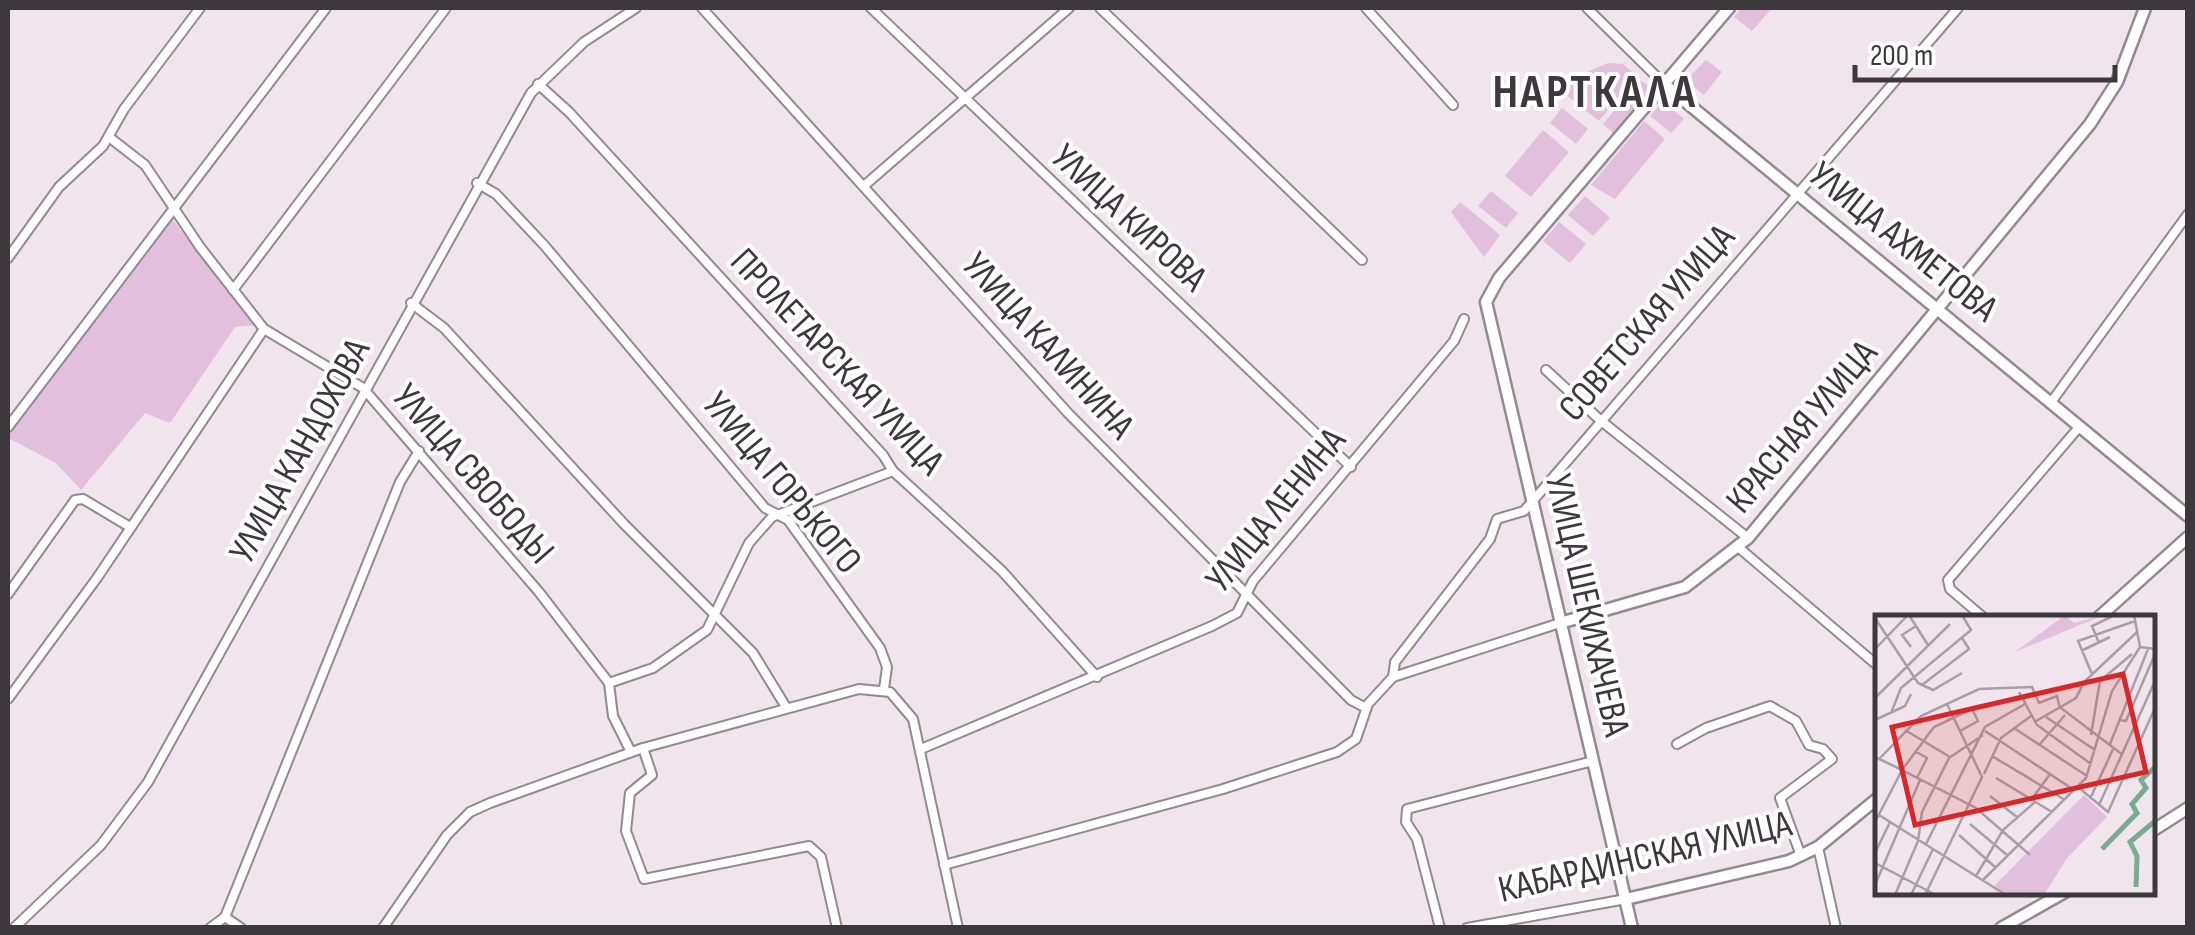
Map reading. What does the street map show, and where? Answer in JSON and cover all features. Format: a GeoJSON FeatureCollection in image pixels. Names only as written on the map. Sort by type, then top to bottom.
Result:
{"type":"FeatureCollection","features":[{"type":"Feature","properties":{"kind":"street"},"geometry":{"type":"LineString","coordinates":[[8,258],[59,187],[109,137],[124,110],[200,8]]}},
{"type":"Feature","properties":{"kind":"street"},"geometry":{"type":"LineString","coordinates":[[8,427],[326,8]]}},
{"type":"Feature","properties":{"kind":"street"},"geometry":{"type":"LineString","coordinates":[[233,290],[446,8]]}},
{"type":"Feature","properties":{"kind":"street","name":"УЛИЦА КАНДОХОВА"},"geometry":{"type":"LineString","coordinates":[[14,928],[101,845],[133,806],[477,183],[538,84],[584,42],[636,8]]}},
{"type":"Feature","properties":{"kind":"street","name":"УЛИЦА КАЛИНИНА"},"geometry":{"type":"LineString","coordinates":[[702,8],[1068,413],[1351,700],[1366,708]]}},
{"type":"Feature","properties":{"kind":"street","name":"УЛИЦА КИРОВА"},"geometry":{"type":"LineString","coordinates":[[871,8],[1351,468]]}},
{"type":"Feature","properties":{"kind":"street"},"geometry":{"type":"LineString","coordinates":[[864,185],[961,96],[1069,8]]}},
{"type":"Feature","properties":{"kind":"street"},"geometry":{"type":"LineString","coordinates":[[1100,8],[1362,260]]}},
{"type":"Feature","properties":{"kind":"street"},"geometry":{"type":"LineString","coordinates":[[1366,8],[1452,105]]}},
{"type":"Feature","properties":{"kind":"street","name":"УЛИЦА АХМЕТОВА"},"geometry":{"type":"LineString","coordinates":[[1587,8],[1664,84],[2188,516]]}},
{"type":"Feature","properties":{"kind":"street"},"geometry":{"type":"LineString","coordinates":[[1664,84],[1729,8]]}},
{"type":"Feature","properties":{"kind":"street","name":"СОВЕТСКАЯ УЛИЦА"},"geometry":{"type":"LineString","coordinates":[[1393,677],[1395,662],[1490,539],[1497,519],[1524,511],[1958,8]]}},
{"type":"Feature","properties":{"kind":"street","name":"КРАСНАЯ УЛИЦА"},"geometry":{"type":"LineString","coordinates":[[1393,677],[1685,588],[1738,547],[1940,311],[2104,104],[2118,82],[2145,8]]}},
{"type":"Feature","properties":{"kind":"street","name":"ПРОЛЕТАРСКАЯ УЛИЦА"},"geometry":{"type":"LineString","coordinates":[[538,84],[569,112],[883,455],[893,471],[1002,571],[1097,677]]}},
{"type":"Feature","properties":{"kind":"street","name":"УЛИЦА ШЕКИХАЧЕВА"},"geometry":{"type":"LineString","coordinates":[[1632,928],[1487,315],[1488,296],[1664,84]]}},
{"type":"Feature","properties":{"kind":"street","name":"УЛИЦА СВОБОДЫ"},"geometry":{"type":"LineString","coordinates":[[109,137],[135,154],[264,329],[365,391],[540,592],[608,682],[613,716],[630,752]]}},
{"type":"Feature","properties":{"kind":"street","name":"УЛИЦА ГОРЬКОГО"},"geometry":{"type":"LineString","coordinates":[[477,183],[496,194],[544,245],[762,505],[778,513],[880,648],[888,667],[884,690]]}},
{"type":"Feature","properties":{"kind":"street"},"geometry":{"type":"LineString","coordinates":[[2052,401],[2188,214]]}},
{"type":"Feature","properties":{"kind":"street"},"geometry":{"type":"LineString","coordinates":[[412,303],[444,328],[714,618],[753,653],[786,707]]}},
{"type":"Feature","properties":{"kind":"street","name":"УЛИЦА ЛЕНИНА"},"geometry":{"type":"LineString","coordinates":[[921,749],[1097,677],[1237,613],[1253,581],[1351,468],[1454,340],[1464,319]]}},
{"type":"Feature","properties":{"kind":"street"},"geometry":{"type":"LineString","coordinates":[[8,699],[264,329]]}},
{"type":"Feature","properties":{"kind":"street"},"geometry":{"type":"LineString","coordinates":[[1546,370],[1600,420],[1748,538]]}},
{"type":"Feature","properties":{"kind":"street"},"geometry":{"type":"LineString","coordinates":[[1980,615],[1950,589],[1948,580],[2080,426]]}},
{"type":"Feature","properties":{"kind":"street"},"geometry":{"type":"LineString","coordinates":[[210,928],[225,917],[400,482],[418,451]]}},
{"type":"Feature","properties":{"kind":"street"},"geometry":{"type":"LineString","coordinates":[[608,682],[670,658],[707,630],[750,543],[778,513],[893,471]]}},
{"type":"Feature","properties":{"kind":"street"},"geometry":{"type":"LineString","coordinates":[[8,594],[76,500],[86,501],[130,527]]}},
{"type":"Feature","properties":{"kind":"street"},"geometry":{"type":"LineString","coordinates":[[2101,615],[2188,537]]}},
{"type":"Feature","properties":{"kind":"street"},"geometry":{"type":"LineString","coordinates":[[1738,547],[1875,663]]}},
{"type":"Feature","properties":{"kind":"street"},"geometry":{"type":"LineString","coordinates":[[944,865],[1223,789],[1337,752],[1360,734],[1366,708],[1393,677]]}},
{"type":"Feature","properties":{"kind":"street"},"geometry":{"type":"LineString","coordinates":[[383,928],[448,835],[470,812],[630,752],[859,689],[884,690],[901,701],[913,719],[958,928]]}},
{"type":"Feature","properties":{"kind":"street"},"geometry":{"type":"LineString","coordinates":[[1677,744],[1706,728],[1770,706],[1796,722],[1809,745],[1823,749],[1832,759],[1780,798],[1800,856]]}},
{"type":"Feature","properties":{"kind":"street"},"geometry":{"type":"LineString","coordinates":[[643,748],[652,775],[630,793],[626,831],[644,879],[809,846],[822,857],[837,928]]}},
{"type":"Feature","properties":{"kind":"street"},"geometry":{"type":"LineString","coordinates":[[1440,928],[1417,839],[1406,822],[1406,810],[1593,761]]}},
{"type":"Feature","properties":{"kind":"street","name":"КАБАРДИНСКАЯ УЛИЦА"},"geometry":{"type":"LineString","coordinates":[[1467,928],[1626,898],[1800,856],[1818,847],[1875,800]]}},
{"type":"Feature","properties":{"kind":"street"},"geometry":{"type":"LineString","coordinates":[[2155,829],[2188,808]]}},
{"type":"Feature","properties":{"kind":"street"},"geometry":{"type":"LineString","coordinates":[[1818,847],[1836,928]]}},
{"type":"Feature","properties":{"kind":"street"},"geometry":{"type":"LineString","coordinates":[[2001,928],[2059,895]]}},
{"type":"Feature","properties":{"kind":"street"},"geometry":{"type":"LineString","coordinates":[[225,917],[241,928]]}},
{"type":"Feature","properties":{"kind":"shaded area"},"geometry":{"type":"Polygon","coordinates":[[[1742,8],[1772,8],[1752,31],[1734,17],[1742,8]]]}},
{"type":"Feature","properties":{"kind":"shaded area"},"geometry":{"type":"Polygon","coordinates":[[[1706,60],[1722,72],[1704,95],[1686,80],[1706,60]]]}},
{"type":"Feature","properties":{"kind":"shaded area"},"geometry":{"type":"Polygon","coordinates":[[[1608,63],[1623,64],[1636,76],[1599,121],[1555,86],[1608,63]]]}},
{"type":"Feature","properties":{"kind":"shaded area"},"geometry":{"type":"Polygon","coordinates":[[[1640,80],[1652,89],[1614,134],[1603,124],[1640,80]]]}},
{"type":"Feature","properties":{"kind":"shaded area"},"geometry":{"type":"Polygon","coordinates":[[[1663,101],[1684,119],[1671,133],[1650,116],[1663,101]]]}},
{"type":"Feature","properties":{"kind":"shaded area"},"geometry":{"type":"Polygon","coordinates":[[[1562,108],[1588,129],[1576,144],[1550,123],[1562,108]]]}},
{"type":"Feature","properties":{"kind":"shaded area"},"geometry":{"type":"Polygon","coordinates":[[[1644,121],[1665,139],[1615,199],[1591,185],[1644,121]]]}},
{"type":"Feature","properties":{"kind":"shaded area"},"geometry":{"type":"Polygon","coordinates":[[[1543,130],[1569,152],[1531,197],[1505,176],[1543,130]]]}},
{"type":"Feature","properties":{"kind":"shaded area"},"geometry":{"type":"Polygon","coordinates":[[[1491,191],[1518,213],[1506,228],[1478,206],[1491,191]]]}},
{"type":"Feature","properties":{"kind":"shaded area"},"geometry":{"type":"Polygon","coordinates":[[[1585,196],[1610,218],[1593,236],[1568,215],[1585,196]]]}},
{"type":"Feature","properties":{"kind":"shaded area"},"geometry":{"type":"Polygon","coordinates":[[[1460,202],[1500,235],[1484,257],[1451,212],[1460,202]]]}},
{"type":"Feature","properties":{"kind":"shaded area"},"geometry":{"type":"Polygon","coordinates":[[[172,219],[255,325],[235,327],[170,423],[145,413],[81,490],[56,463],[8,438],[8,434],[172,219]]]}},
{"type":"Feature","properties":{"kind":"shaded area"},"geometry":{"type":"Polygon","coordinates":[[[1559,222],[1586,244],[1570,263],[1543,241],[1559,222]]]}},
{"type":"Feature","properties":{"kind":"district","name":"НАРТКАЛА"},"geometry":{"type":"Point","coordinates":[1595,92]}}]}
